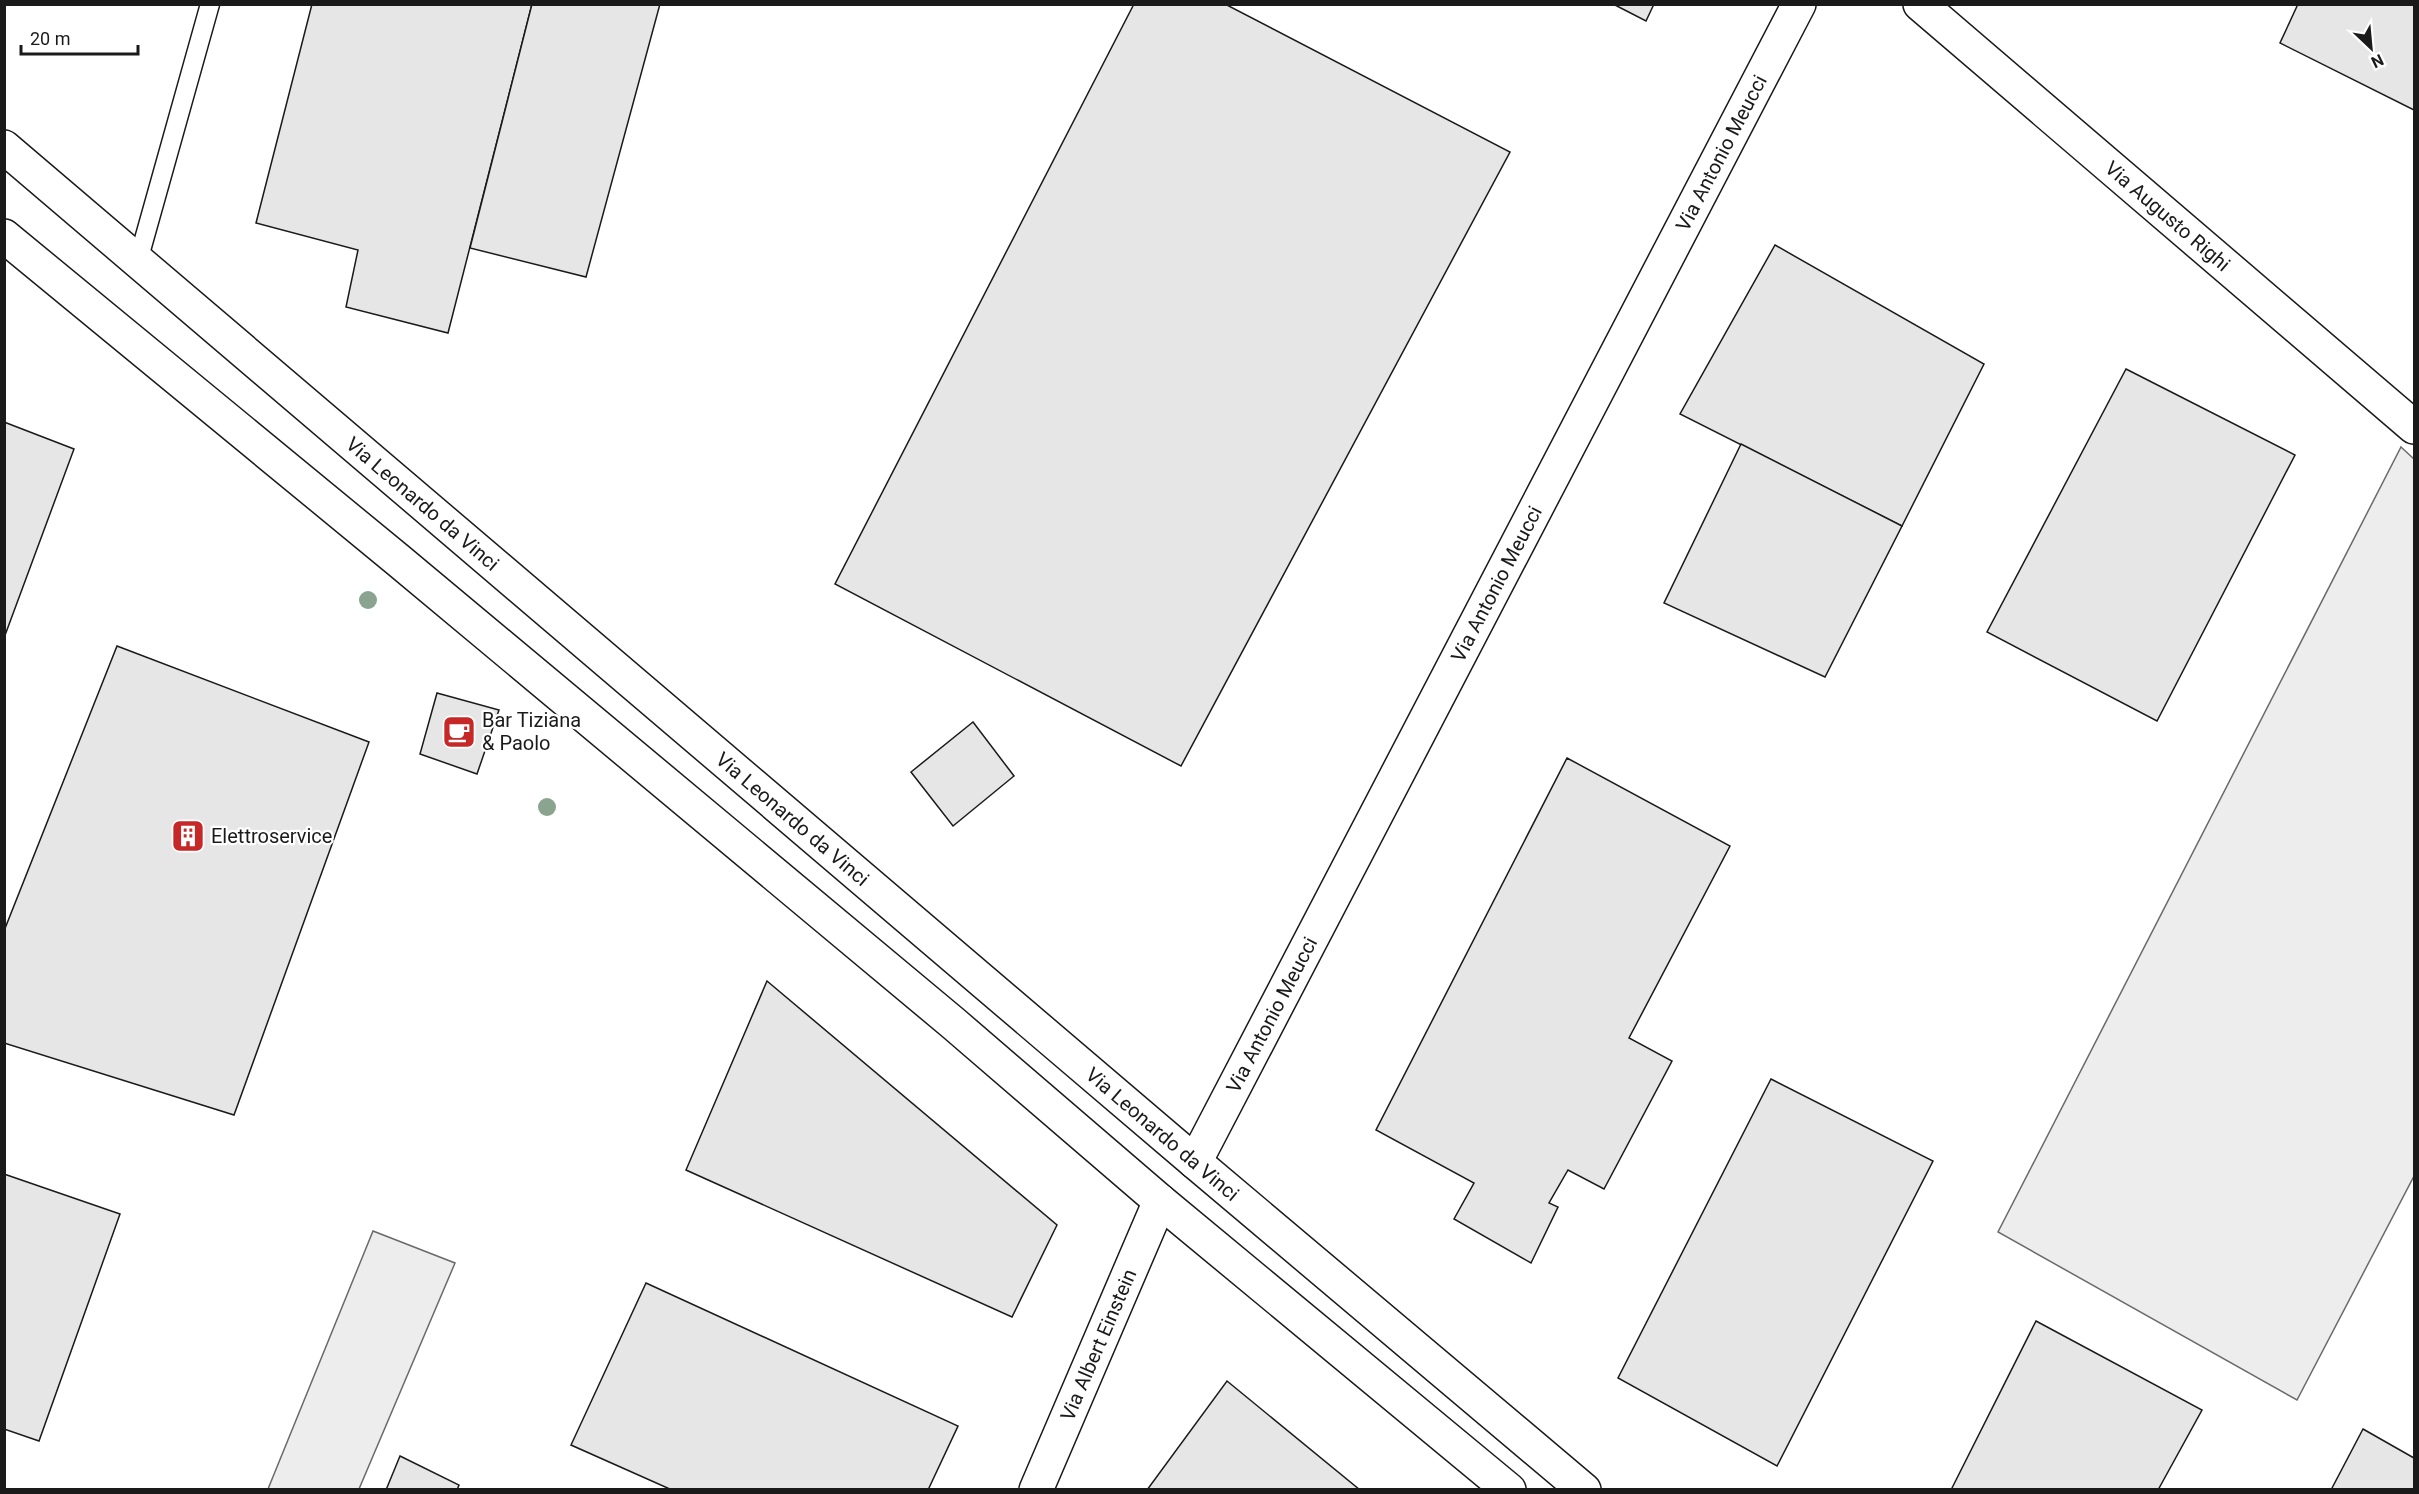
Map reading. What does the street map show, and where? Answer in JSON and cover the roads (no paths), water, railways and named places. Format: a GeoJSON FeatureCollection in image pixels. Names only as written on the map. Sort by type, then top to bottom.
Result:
{"type":"FeatureCollection","features":[{"type":"Feature","properties":{"kind":"main road","name":"Via Antonio Meucci"},"geometry":{"type":"LineString","coordinates":[[1195,1162],[1799,4]]}},
{"type":"Feature","properties":{"kind":"main road","name":"Via Augusto Righi"},"geometry":{"type":"LineString","coordinates":[[1920,4],[2415,427]]}},
{"type":"Feature","properties":{"kind":"main road","name":"Via Leonardo da Vinci"},"geometry":{"type":"LineString","coordinates":[[4,147],[1195,1162],[1584,1490]]}},
{"type":"Feature","properties":{"kind":"main road"},"geometry":{"type":"LineString","coordinates":[[4,236],[664,782],[953,1023],[1160,1201],[1509,1490]]}},
{"type":"Feature","properties":{"kind":"main road","name":"Via Albert Einstein"},"geometry":{"type":"LineString","coordinates":[[1036,1490],[1160,1201]]}},
{"type":"Feature","properties":{"kind":"lane"},"geometry":{"type":"LineString","coordinates":[[138,261],[210,4]]}},
{"type":"Feature","properties":{"kind":"place","name":"Bar Tiziana & Paolo"},"geometry":{"type":"Point","coordinates":[459,732]}},
{"type":"Feature","properties":{"kind":"place","name":"Elettroservice"},"geometry":{"type":"Point","coordinates":[188,836]}}]}
